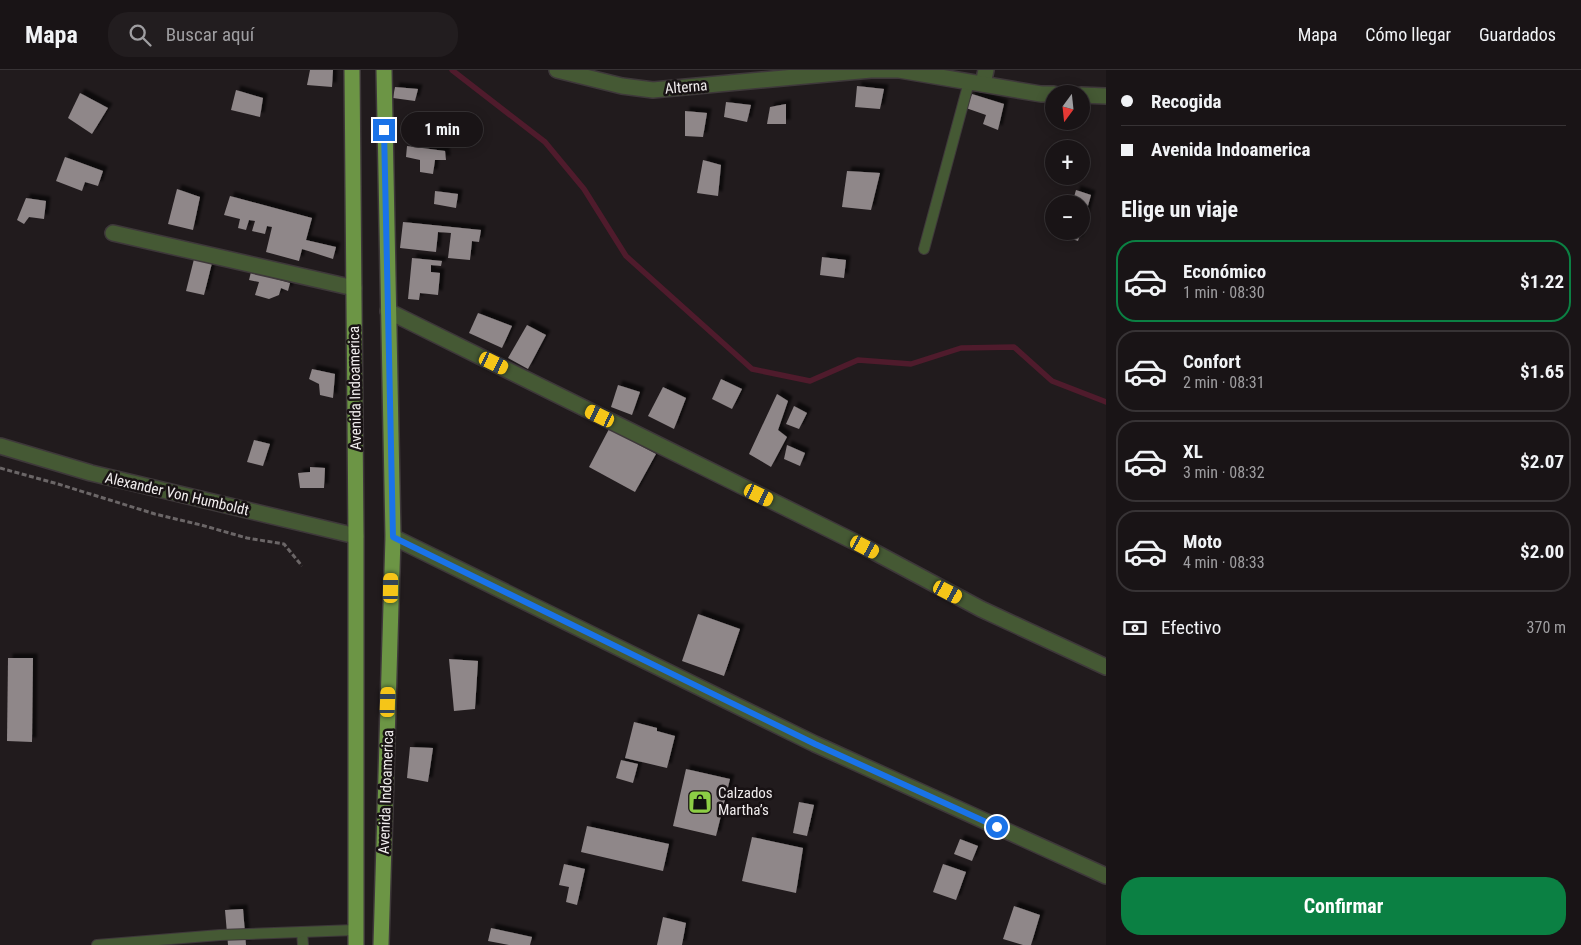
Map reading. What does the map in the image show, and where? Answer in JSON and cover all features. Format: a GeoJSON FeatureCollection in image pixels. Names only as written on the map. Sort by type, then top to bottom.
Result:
{"type":"FeatureCollection","features":[{"type":"Feature","properties":{"kind":"main road","name":"Avenida Indoamerica"},"geometry":{"type":"LineString","coordinates":[[352,70],[356,536],[355,938]]}},
{"type":"Feature","properties":{"kind":"main road","name":"Avenida Indoamerica"},"geometry":{"type":"LineString","coordinates":[[381,945],[393,537],[384,70]]}},
{"type":"Feature","properties":{"kind":"street","name":"Alterna"},"geometry":{"type":"LineString","coordinates":[[557,70],[622,86],[653,90],[871,70],[899,70],[979,79],[1045,94]]}},
{"type":"Feature","properties":{"kind":"street"},"geometry":{"type":"LineString","coordinates":[[1090,96],[1106,96]]}},
{"type":"Feature","properties":{"kind":"street"},"geometry":{"type":"LineString","coordinates":[[113,233],[354,288]]}},
{"type":"Feature","properties":{"kind":"street"},"geometry":{"type":"LineString","coordinates":[[388,311],[865,547],[981,609],[1106,667]]}},
{"type":"Feature","properties":{"kind":"street","name":"Alexander Von Humboldt"},"geometry":{"type":"LineString","coordinates":[[0,446],[91,473],[356,536]]}},
{"type":"Feature","properties":{"kind":"street"},"geometry":{"type":"LineString","coordinates":[[393,537],[815,744],[1106,876]]}},
{"type":"Feature","properties":{"kind":"lane"},"geometry":{"type":"LineString","coordinates":[[924,249],[979,79]]}},
{"type":"Feature","properties":{"kind":"lane"},"geometry":{"type":"LineString","coordinates":[[97,945],[220,935],[302,932],[355,938]]}},
{"type":"Feature","properties":{"kind":"lane"},"geometry":{"type":"LineString","coordinates":[[302,932],[303,945]]}},
{"type":"Feature","properties":{"kind":"path"},"geometry":{"type":"LineString","coordinates":[[0,468],[155,514],[201,524],[247,538],[284,544],[302,566]]}},
{"type":"Feature","properties":{"kind":"building"},"geometry":{"type":"Polygon","coordinates":[[[310,70],[333,70],[332,87],[307,85],[310,70]]]}},
{"type":"Feature","properties":{"kind":"building"},"geometry":{"type":"Polygon","coordinates":[[[857,86],[884,89],[880,109],[855,107],[857,86]]]}},
{"type":"Feature","properties":{"kind":"building"},"geometry":{"type":"Polygon","coordinates":[[[395,87],[418,89],[415,101],[393,98],[395,87]]]}},
{"type":"Feature","properties":{"kind":"building"},"geometry":{"type":"Polygon","coordinates":[[[236,90],[263,98],[260,117],[231,110],[236,90]]]}},
{"type":"Feature","properties":{"kind":"building"},"geometry":{"type":"Polygon","coordinates":[[[80,93],[108,108],[92,134],[68,118],[80,93]]]}},
{"type":"Feature","properties":{"kind":"building"},"geometry":{"type":"Polygon","coordinates":[[[972,94],[1004,104],[998,130],[983,124],[986,115],[966,108],[972,94]]]}},
{"type":"Feature","properties":{"kind":"building"},"geometry":{"type":"Polygon","coordinates":[[[726,102],[751,105],[747,122],[724,117],[726,102]]]}},
{"type":"Feature","properties":{"kind":"building"},"geometry":{"type":"Polygon","coordinates":[[[786,104],[786,124],[767,124],[770,107],[786,104]]]}},
{"type":"Feature","properties":{"kind":"building"},"geometry":{"type":"Polygon","coordinates":[[[685,111],[707,113],[703,137],[685,136],[685,111]]]}},
{"type":"Feature","properties":{"kind":"building"},"geometry":{"type":"Polygon","coordinates":[[[407,146],[445,151],[446,160],[435,160],[433,174],[420,172],[420,160],[406,157],[407,146]]]}},
{"type":"Feature","properties":{"kind":"building"},"geometry":{"type":"Polygon","coordinates":[[[65,157],[103,171],[98,186],[85,182],[82,191],[56,181],[65,157]]]}},
{"type":"Feature","properties":{"kind":"building"},"geometry":{"type":"Polygon","coordinates":[[[703,160],[721,165],[718,196],[697,193],[703,160]]]}},
{"type":"Feature","properties":{"kind":"building"},"geometry":{"type":"Polygon","coordinates":[[[847,171],[880,173],[871,210],[842,207],[847,171]]]}},
{"type":"Feature","properties":{"kind":"building"},"geometry":{"type":"Polygon","coordinates":[[[177,189],[200,197],[193,230],[168,224],[177,189]]]}},
{"type":"Feature","properties":{"kind":"building"},"geometry":{"type":"Polygon","coordinates":[[[1076,190],[1091,195],[1090,199],[1090,195],[1075,195],[1076,190]]]}},
{"type":"Feature","properties":{"kind":"building"},"geometry":{"type":"Polygon","coordinates":[[[435,191],[458,194],[456,208],[434,204],[435,191]]]}},
{"type":"Feature","properties":{"kind":"building"},"geometry":{"type":"Polygon","coordinates":[[[230,196],[312,218],[306,240],[336,247],[333,259],[302,249],[299,261],[266,252],[272,227],[267,226],[265,234],[252,231],[255,221],[249,220],[246,230],[238,228],[240,219],[224,215],[230,196]]]}},
{"type":"Feature","properties":{"kind":"building"},"geometry":{"type":"Polygon","coordinates":[[[26,198],[46,201],[44,219],[29,217],[24,224],[17,220],[26,198]]]}},
{"type":"Feature","properties":{"kind":"building"},"geometry":{"type":"Polygon","coordinates":[[[403,222],[481,230],[479,242],[472,241],[470,260],[448,258],[451,233],[438,232],[436,252],[400,248],[403,222]]]}},
{"type":"Feature","properties":{"kind":"building"},"geometry":{"type":"Polygon","coordinates":[[[822,257],[846,260],[844,278],[820,275],[822,257]]]}},
{"type":"Feature","properties":{"kind":"building"},"geometry":{"type":"Polygon","coordinates":[[[412,258],[442,261],[441,266],[431,265],[431,272],[440,273],[438,295],[420,293],[419,300],[408,299],[412,258]]]}},
{"type":"Feature","properties":{"kind":"building"},"geometry":{"type":"Polygon","coordinates":[[[194,259],[212,263],[204,295],[186,291],[194,259]]]}},
{"type":"Feature","properties":{"kind":"building"},"geometry":{"type":"Polygon","coordinates":[[[251,272],[290,283],[288,291],[281,288],[279,295],[269,299],[255,295],[259,282],[249,280],[251,272]]]}},
{"type":"Feature","properties":{"kind":"building"},"geometry":{"type":"Polygon","coordinates":[[[478,313],[512,326],[502,348],[469,333],[478,313]]]}},
{"type":"Feature","properties":{"kind":"building"},"geometry":{"type":"Polygon","coordinates":[[[527,325],[546,335],[528,369],[508,358],[527,325]]]}},
{"type":"Feature","properties":{"kind":"building"},"geometry":{"type":"Polygon","coordinates":[[[312,369],[335,374],[333,398],[320,395],[319,384],[309,379],[312,369]]]}},
{"type":"Feature","properties":{"kind":"building"},"geometry":{"type":"Polygon","coordinates":[[[721,379],[742,389],[732,409],[712,399],[721,379]]]}},
{"type":"Feature","properties":{"kind":"building"},"geometry":{"type":"Polygon","coordinates":[[[618,385],[640,392],[632,415],[611,407],[618,385]]]}},
{"type":"Feature","properties":{"kind":"building"},"geometry":{"type":"Polygon","coordinates":[[[663,387],[686,398],[674,429],[648,416],[663,387]]]}},
{"type":"Feature","properties":{"kind":"building"},"geometry":{"type":"Polygon","coordinates":[[[777,394],[788,401],[778,430],[787,437],[771,467],[749,454],[777,394]]]}},
{"type":"Feature","properties":{"kind":"building"},"geometry":{"type":"Polygon","coordinates":[[[794,406],[807,413],[799,429],[786,424],[794,406]]]}},
{"type":"Feature","properties":{"kind":"building"},"geometry":{"type":"Polygon","coordinates":[[[609,429],[656,454],[635,492],[589,467],[609,429]]]}},
{"type":"Feature","properties":{"kind":"building"},"geometry":{"type":"Polygon","coordinates":[[[254,440],[270,444],[263,466],[247,462],[254,440]]]}},
{"type":"Feature","properties":{"kind":"building"},"geometry":{"type":"Polygon","coordinates":[[[787,445],[805,453],[800,466],[784,459],[787,445]]]}},
{"type":"Feature","properties":{"kind":"building"},"geometry":{"type":"Polygon","coordinates":[[[310,467],[325,468],[324,488],[300,488],[298,473],[310,472],[310,467]]]}},
{"type":"Feature","properties":{"kind":"building"},"geometry":{"type":"Polygon","coordinates":[[[698,614],[740,629],[724,676],[682,661],[698,614]]]}},
{"type":"Feature","properties":{"kind":"building"},"geometry":{"type":"Polygon","coordinates":[[[8,658],[33,658],[32,742],[7,741],[8,658]]]}},
{"type":"Feature","properties":{"kind":"building"},"geometry":{"type":"Polygon","coordinates":[[[449,659],[478,661],[475,709],[454,711],[449,659]]]}},
{"type":"Feature","properties":{"kind":"building"},"geometry":{"type":"Polygon","coordinates":[[[634,722],[657,728],[657,731],[675,736],[667,768],[625,758],[634,722]]]}},
{"type":"Feature","properties":{"kind":"building"},"geometry":{"type":"Polygon","coordinates":[[[410,747],[433,748],[428,782],[407,778],[410,747]]]}},
{"type":"Feature","properties":{"kind":"building"},"geometry":{"type":"Polygon","coordinates":[[[621,760],[638,764],[633,783],[616,778],[621,760]]]}},
{"type":"Feature","properties":{"kind":"building"},"geometry":{"type":"Polygon","coordinates":[[[686,769],[730,779],[716,836],[673,826],[686,769]]]}},
{"type":"Feature","properties":{"kind":"building"},"geometry":{"type":"Polygon","coordinates":[[[799,802],[814,805],[807,836],[793,833],[799,802]]]}},
{"type":"Feature","properties":{"kind":"building"},"geometry":{"type":"Polygon","coordinates":[[[587,826],[669,844],[663,871],[581,852],[587,826]]]}},
{"type":"Feature","properties":{"kind":"building"},"geometry":{"type":"Polygon","coordinates":[[[752,837],[803,848],[796,893],[742,881],[752,837]]]}},
{"type":"Feature","properties":{"kind":"building"},"geometry":{"type":"Polygon","coordinates":[[[960,839],[978,846],[972,861],[954,854],[960,839]]]}},
{"type":"Feature","properties":{"kind":"building"},"geometry":{"type":"Polygon","coordinates":[[[564,864],[585,869],[577,905],[566,902],[569,887],[559,885],[564,864]]]}},
{"type":"Feature","properties":{"kind":"building"},"geometry":{"type":"Polygon","coordinates":[[[943,864],[966,872],[956,900],[933,892],[943,864]]]}},
{"type":"Feature","properties":{"kind":"building"},"geometry":{"type":"Polygon","coordinates":[[[1014,906],[1040,915],[1031,945],[1023,945],[1003,939],[1014,906]]]}},
{"type":"Feature","properties":{"kind":"building"},"geometry":{"type":"Polygon","coordinates":[[[243,909],[246,945],[228,945],[225,910],[243,909]]]}},
{"type":"Feature","properties":{"kind":"building"},"geometry":{"type":"Polygon","coordinates":[[[663,917],[686,923],[682,945],[657,945],[663,917]]]}},
{"type":"Feature","properties":{"kind":"building"},"geometry":{"type":"Polygon","coordinates":[[[491,928],[532,937],[530,945],[509,945],[488,941],[491,928]]]}},
{"type":"Feature","properties":{"kind":"waterway"},"geometry":{"type":"LineString","coordinates":[[452,70],[545,142],[584,189],[626,256],[752,369],[810,381],[858,360],[911,364],[961,348],[1014,347],[1052,381],[1106,402]]}},
{"type":"Feature","properties":{"kind":"place","name":"Calzados Martha’s"},"geometry":{"type":"Point","coordinates":[700,802]}},
{"type":"Feature","properties":{"kind":"route"},"geometry":{"type":"LineString","coordinates":[[384,130],[393,537],[815,744],[997,827]]}}]}
